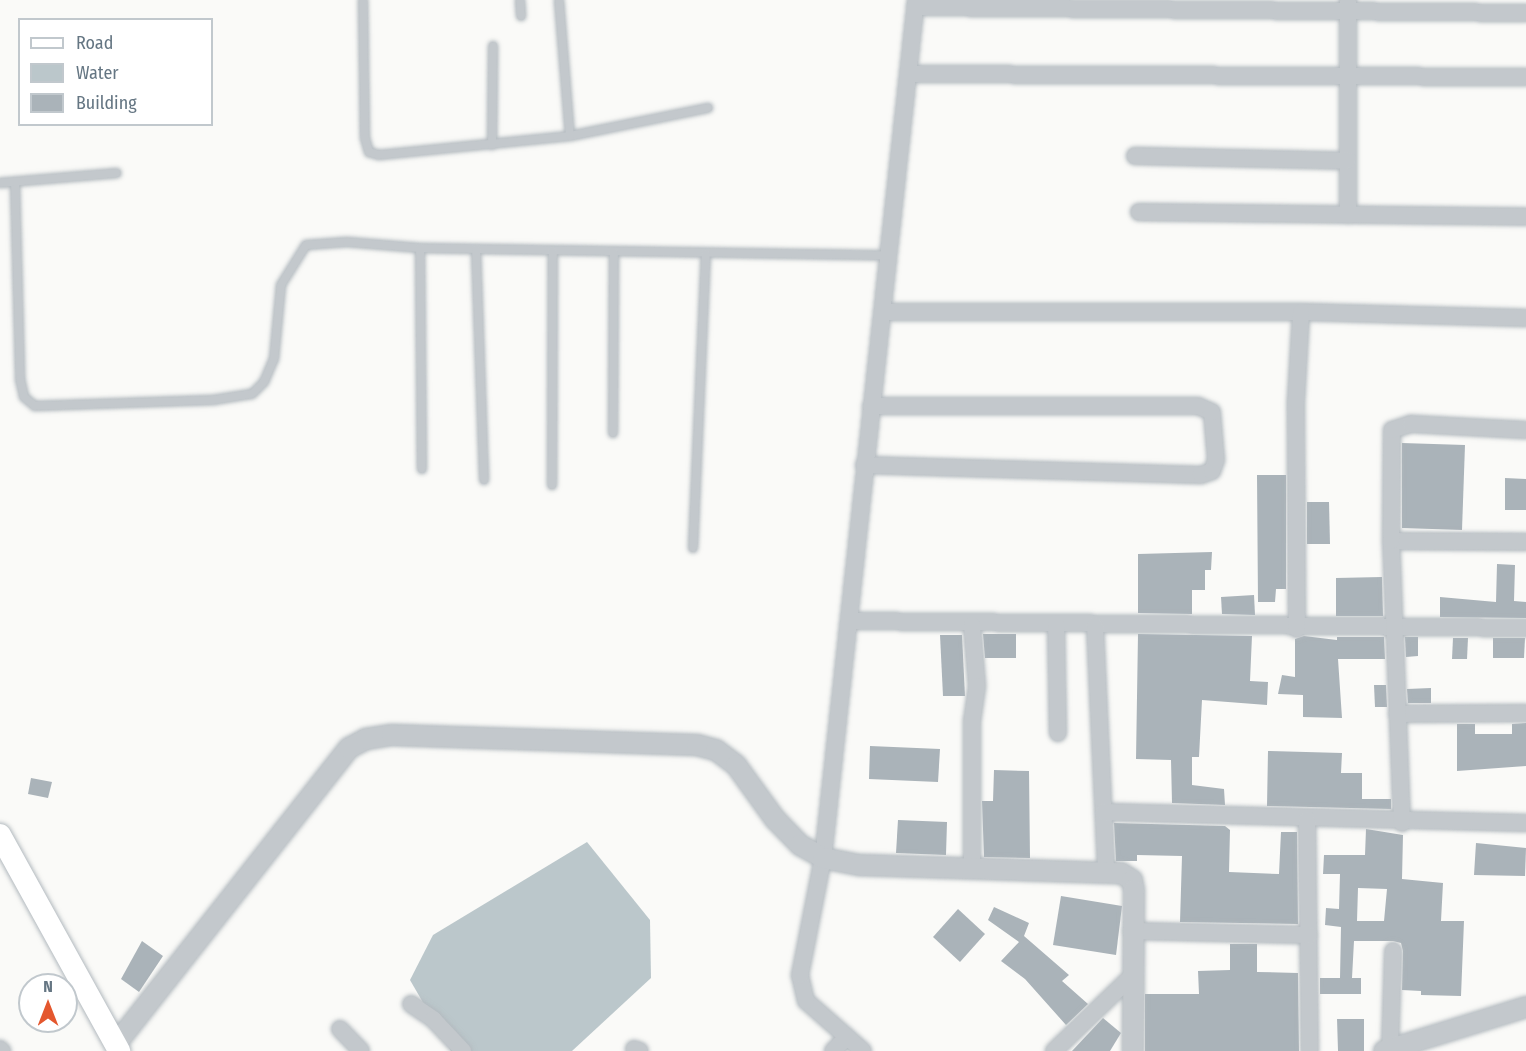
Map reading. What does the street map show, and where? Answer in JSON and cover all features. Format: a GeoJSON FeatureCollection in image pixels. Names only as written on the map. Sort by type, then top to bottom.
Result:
{"type":"FeatureCollection","features":[{"type":"Feature","properties":{"kind":"main road"},"geometry":{"type":"LineString","coordinates":[[2,847],[117,1048]]}},
{"type":"Feature","properties":{"kind":"street"},"geometry":{"type":"LineString","coordinates":[[863,1051],[801,990],[803,952],[823,858],[916,3],[1348,5],[1526,13]]}},
{"type":"Feature","properties":{"kind":"street"},"geometry":{"type":"LineString","coordinates":[[1348,5],[1348,215]]}},
{"type":"Feature","properties":{"kind":"street"},"geometry":{"type":"LineString","coordinates":[[908,74],[1526,77]]}},
{"type":"Feature","properties":{"kind":"street"},"geometry":{"type":"LineString","coordinates":[[1135,156],[1348,161]]}},
{"type":"Feature","properties":{"kind":"street"},"geometry":{"type":"LineString","coordinates":[[1140,212],[1526,217]]}},
{"type":"Feature","properties":{"kind":"street"},"geometry":{"type":"LineString","coordinates":[[883,312],[1301,312],[1526,318]]}},
{"type":"Feature","properties":{"kind":"street"},"geometry":{"type":"LineString","coordinates":[[1298,629],[1296,400],[1301,312]]}},
{"type":"Feature","properties":{"kind":"street"},"geometry":{"type":"LineString","coordinates":[[864,465],[1201,475],[1212,471],[1216,460],[1212,412],[1198,406],[871,406]]}},
{"type":"Feature","properties":{"kind":"street"},"geometry":{"type":"LineString","coordinates":[[1402,823],[1393,628],[1392,430],[1411,424],[1526,430]]}},
{"type":"Feature","properties":{"kind":"street"},"geometry":{"type":"LineString","coordinates":[[1391,541],[1526,542]]}},
{"type":"Feature","properties":{"kind":"street"},"geometry":{"type":"LineString","coordinates":[[849,621],[972,625],[1056,623],[1095,626],[1298,629],[1526,628]]}},
{"type":"Feature","properties":{"kind":"street"},"geometry":{"type":"LineString","coordinates":[[1056,623],[1058,733]]}},
{"type":"Feature","properties":{"kind":"street"},"geometry":{"type":"LineString","coordinates":[[972,625],[977,686],[972,720],[972,870]]}},
{"type":"Feature","properties":{"kind":"street"},"geometry":{"type":"LineString","coordinates":[[1095,626],[1106,870]]}},
{"type":"Feature","properties":{"kind":"street"},"geometry":{"type":"LineString","coordinates":[[1397,714],[1526,713]]}},
{"type":"Feature","properties":{"kind":"street"},"geometry":{"type":"LineString","coordinates":[[117,1048],[349,748],[366,739],[516,737],[669,742],[716,750],[736,765],[800,845],[823,858],[860,865],[972,870],[1106,870],[1132,880],[1133,1051]]}},
{"type":"Feature","properties":{"kind":"street"},"geometry":{"type":"LineString","coordinates":[[1104,812],[1402,823],[1526,823]]}},
{"type":"Feature","properties":{"kind":"street"},"geometry":{"type":"LineString","coordinates":[[1307,820],[1310,1051]]}},
{"type":"Feature","properties":{"kind":"street"},"geometry":{"type":"LineString","coordinates":[[1131,931],[1309,935]]}},
{"type":"Feature","properties":{"kind":"street"},"geometry":{"type":"LineString","coordinates":[[1393,951],[1387,1050],[1526,1007]]}},
{"type":"Feature","properties":{"kind":"street"},"geometry":{"type":"LineString","coordinates":[[1054,1051],[1131,976]]}},
{"type":"Feature","properties":{"kind":"street"},"geometry":{"type":"LineString","coordinates":[[411,1004],[433,1019],[463,1051]]}},
{"type":"Feature","properties":{"kind":"street"},"geometry":{"type":"LineString","coordinates":[[340,1029],[360,1051]]}},
{"type":"Feature","properties":{"kind":"street"},"geometry":{"type":"LineString","coordinates":[[833,1051],[847,1037]]}},
{"type":"Feature","properties":{"kind":"lane"},"geometry":{"type":"LineString","coordinates":[[363,0],[369,152],[421,154],[570,136],[708,108]]}},
{"type":"Feature","properties":{"kind":"lane"},"geometry":{"type":"LineString","coordinates":[[520,0],[521,16]]}},
{"type":"Feature","properties":{"kind":"lane"},"geometry":{"type":"LineString","coordinates":[[560,0],[570,136]]}},
{"type":"Feature","properties":{"kind":"lane"},"geometry":{"type":"LineString","coordinates":[[492,145],[493,46]]}},
{"type":"Feature","properties":{"kind":"lane"},"geometry":{"type":"LineString","coordinates":[[0,183],[117,173]]}},
{"type":"Feature","properties":{"kind":"lane"},"geometry":{"type":"LineString","coordinates":[[15,182],[20,379],[24,398],[35,406],[213,400],[252,394],[264,382],[274,359],[281,285],[306,245],[347,242],[420,248],[889,255]]}},
{"type":"Feature","properties":{"kind":"lane"},"geometry":{"type":"LineString","coordinates":[[420,248],[422,469]]}},
{"type":"Feature","properties":{"kind":"lane"},"geometry":{"type":"LineString","coordinates":[[476,249],[484,480]]}},
{"type":"Feature","properties":{"kind":"lane"},"geometry":{"type":"LineString","coordinates":[[552,485],[553,251]]}},
{"type":"Feature","properties":{"kind":"lane"},"geometry":{"type":"LineString","coordinates":[[613,433],[614,252]]}},
{"type":"Feature","properties":{"kind":"lane"},"geometry":{"type":"LineString","coordinates":[[693,548],[706,253]]}},
{"type":"Feature","properties":{"kind":"water"},"geometry":{"type":"Polygon","coordinates":[[[587,842],[650,920],[651,978],[572,1051],[451,1051],[410,980],[433,935],[587,842]]]}},
{"type":"Feature","properties":{"kind":"building"},"geometry":{"type":"Polygon","coordinates":[[[1402,443],[1465,445],[1462,530],[1402,528],[1402,443]]]}},
{"type":"Feature","properties":{"kind":"building"},"geometry":{"type":"Polygon","coordinates":[[[1257,475],[1286,475],[1286,589],[1276,589],[1275,602],[1258,602],[1257,475]]]}},
{"type":"Feature","properties":{"kind":"building"},"geometry":{"type":"Polygon","coordinates":[[[1505,478],[1526,479],[1526,510],[1505,510],[1505,478]]]}},
{"type":"Feature","properties":{"kind":"building"},"geometry":{"type":"Polygon","coordinates":[[[1307,502],[1329,502],[1330,544],[1307,544],[1307,502]]]}},
{"type":"Feature","properties":{"kind":"building"},"geometry":{"type":"Polygon","coordinates":[[[1212,552],[1211,570],[1205,570],[1205,590],[1192,590],[1192,614],[1138,613],[1138,554],[1212,552]]]}},
{"type":"Feature","properties":{"kind":"building"},"geometry":{"type":"Polygon","coordinates":[[[1497,564],[1515,565],[1514,601],[1526,602],[1526,618],[1440,617],[1440,597],[1496,602],[1497,564]]]}},
{"type":"Feature","properties":{"kind":"building"},"geometry":{"type":"Polygon","coordinates":[[[1382,577],[1383,616],[1336,616],[1336,578],[1382,577]]]}},
{"type":"Feature","properties":{"kind":"building"},"geometry":{"type":"Polygon","coordinates":[[[1254,595],[1255,615],[1222,614],[1221,597],[1254,595]]]}},
{"type":"Feature","properties":{"kind":"building"},"geometry":{"type":"Polygon","coordinates":[[[983,634],[1016,634],[1016,658],[985,658],[983,634]]]}},
{"type":"Feature","properties":{"kind":"building"},"geometry":{"type":"Polygon","coordinates":[[[1138,634],[1252,636],[1250,681],[1268,682],[1267,705],[1202,700],[1199,757],[1192,757],[1192,785],[1224,789],[1225,805],[1172,803],[1171,760],[1136,759],[1138,634]]]}},
{"type":"Feature","properties":{"kind":"building"},"geometry":{"type":"Polygon","coordinates":[[[940,635],[962,635],[965,696],[943,696],[940,635]]]}},
{"type":"Feature","properties":{"kind":"building"},"geometry":{"type":"Polygon","coordinates":[[[1304,636],[1337,640],[1337,637],[1384,637],[1385,659],[1338,659],[1342,718],[1303,717],[1303,695],[1278,694],[1282,675],[1295,677],[1295,639],[1304,636]]]}},
{"type":"Feature","properties":{"kind":"building"},"geometry":{"type":"Polygon","coordinates":[[[1405,637],[1418,637],[1418,656],[1406,657],[1405,637]]]}},
{"type":"Feature","properties":{"kind":"building"},"geometry":{"type":"Polygon","coordinates":[[[1453,638],[1468,638],[1467,659],[1452,659],[1453,638]]]}},
{"type":"Feature","properties":{"kind":"building"},"geometry":{"type":"Polygon","coordinates":[[[1493,638],[1525,638],[1524,658],[1493,658],[1493,638]]]}},
{"type":"Feature","properties":{"kind":"building"},"geometry":{"type":"Polygon","coordinates":[[[1374,685],[1386,685],[1387,707],[1375,707],[1374,685]]]}},
{"type":"Feature","properties":{"kind":"building"},"geometry":{"type":"Polygon","coordinates":[[[1431,688],[1431,703],[1408,703],[1407,689],[1431,688]]]}},
{"type":"Feature","properties":{"kind":"building"},"geometry":{"type":"Polygon","coordinates":[[[1526,723],[1526,766],[1457,771],[1457,724],[1475,724],[1475,734],[1512,734],[1512,724],[1526,723]]]}},
{"type":"Feature","properties":{"kind":"building"},"geometry":{"type":"Polygon","coordinates":[[[870,746],[940,749],[938,782],[869,779],[870,746]]]}},
{"type":"Feature","properties":{"kind":"building"},"geometry":{"type":"Polygon","coordinates":[[[1268,751],[1342,753],[1341,773],[1362,773],[1362,799],[1391,799],[1391,809],[1267,806],[1268,751]]]}},
{"type":"Feature","properties":{"kind":"building"},"geometry":{"type":"Polygon","coordinates":[[[994,770],[1029,771],[1030,858],[984,857],[982,801],[993,801],[994,770]]]}},
{"type":"Feature","properties":{"kind":"building"},"geometry":{"type":"Polygon","coordinates":[[[31,778],[52,782],[48,798],[28,794],[31,778]]]}},
{"type":"Feature","properties":{"kind":"building"},"geometry":{"type":"Polygon","coordinates":[[[898,820],[947,822],[946,855],[896,853],[898,820]]]}},
{"type":"Feature","properties":{"kind":"building"},"geometry":{"type":"Polygon","coordinates":[[[1114,823],[1225,826],[1230,830],[1229,872],[1279,874],[1281,832],[1297,832],[1298,924],[1180,922],[1182,856],[1137,855],[1137,861],[1116,861],[1114,823]]]}},
{"type":"Feature","properties":{"kind":"building"},"geometry":{"type":"Polygon","coordinates":[[[1366,829],[1403,835],[1402,879],[1443,883],[1441,921],[1464,921],[1461,996],[1421,995],[1421,991],[1402,990],[1403,951],[1401,943],[1393,941],[1354,941],[1352,978],[1361,978],[1361,994],[1320,994],[1320,978],[1340,978],[1341,927],[1325,925],[1326,908],[1339,909],[1340,874],[1323,874],[1324,855],[1365,855],[1366,829]],[[1358,888],[1357,921],[1384,921],[1387,889],[1358,888]]]}},
{"type":"Feature","properties":{"kind":"building"},"geometry":{"type":"Polygon","coordinates":[[[1476,843],[1526,848],[1525,876],[1474,875],[1476,843]]]}},
{"type":"Feature","properties":{"kind":"building"},"geometry":{"type":"Polygon","coordinates":[[[1061,896],[1122,906],[1116,955],[1053,945],[1061,896]]]}},
{"type":"Feature","properties":{"kind":"building"},"geometry":{"type":"Polygon","coordinates":[[[994,907],[1029,923],[1024,936],[1069,975],[1062,981],[1088,1004],[1066,1025],[1025,979],[1001,961],[1019,942],[988,920],[994,907]]]}},
{"type":"Feature","properties":{"kind":"building"},"geometry":{"type":"Polygon","coordinates":[[[958,909],[985,934],[960,962],[933,937],[958,909]]]}},
{"type":"Feature","properties":{"kind":"building"},"geometry":{"type":"Polygon","coordinates":[[[142,941],[163,956],[139,992],[121,979],[142,941]]]}},
{"type":"Feature","properties":{"kind":"building"},"geometry":{"type":"Polygon","coordinates":[[[1230,944],[1257,944],[1257,972],[1298,973],[1299,1051],[1145,1051],[1145,994],[1199,994],[1198,971],[1230,970],[1230,944]]]}},
{"type":"Feature","properties":{"kind":"building"},"geometry":{"type":"Polygon","coordinates":[[[1103,1018],[1121,1033],[1110,1051],[1072,1051],[1103,1018]]]}},
{"type":"Feature","properties":{"kind":"building"},"geometry":{"type":"Polygon","coordinates":[[[1337,1019],[1364,1019],[1364,1051],[1338,1051],[1337,1019]]]}}]}
